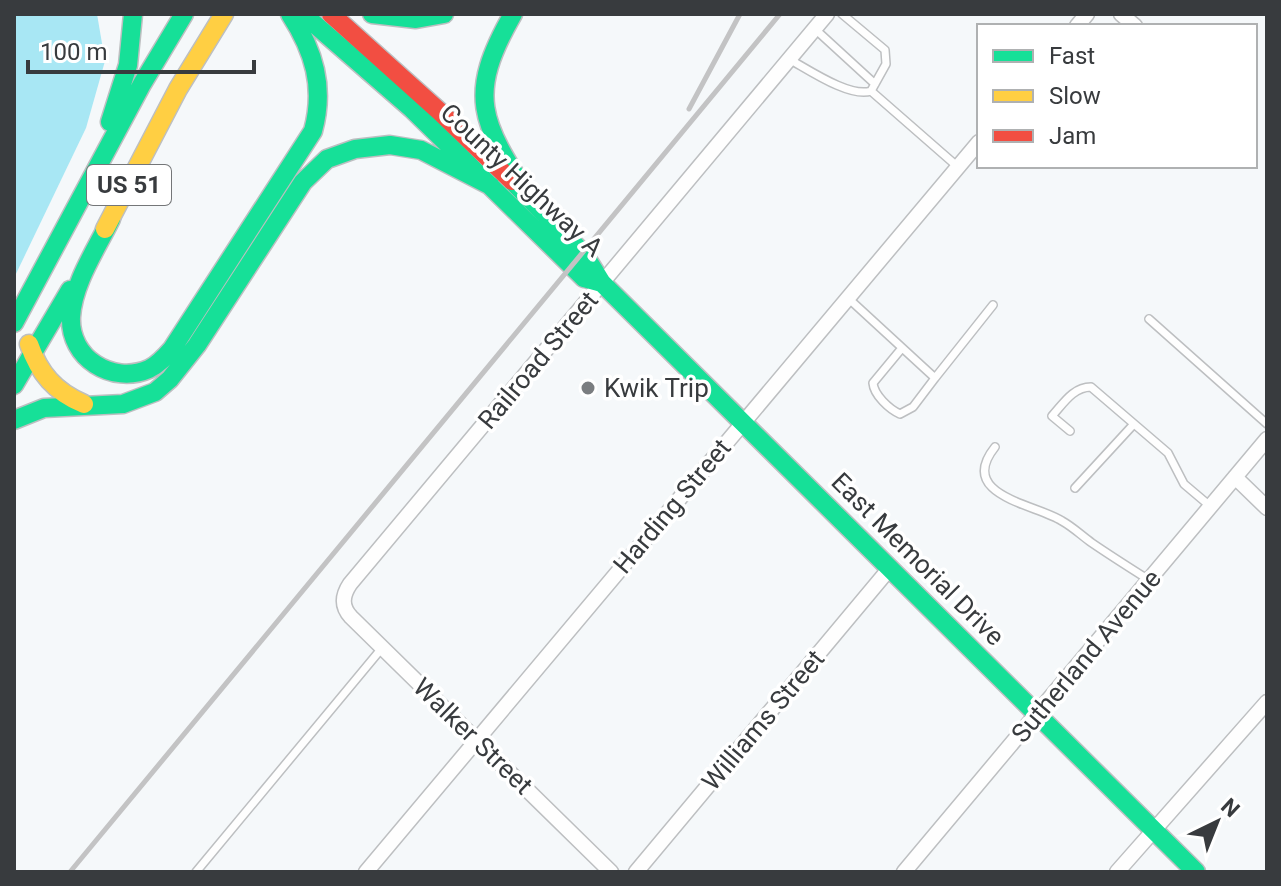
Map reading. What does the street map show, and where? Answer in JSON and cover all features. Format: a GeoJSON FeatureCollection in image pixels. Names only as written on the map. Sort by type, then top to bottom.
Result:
{"type":"FeatureCollection","features":[{"type":"Feature","properties":{"kind":"main road"},"geometry":{"type":"LineString","coordinates":[[92,177],[128,65],[133,14]]}},
{"type":"Feature","properties":{"kind":"main road","name":"US 51"},"geometry":{"type":"LineString","coordinates":[[14,323],[142,84],[184,14]]}},
{"type":"Feature","properties":{"kind":"main road","name":"US 51"},"geometry":{"type":"LineString","coordinates":[[14,385],[111,219],[178,89],[224,14]]}},
{"type":"Feature","properties":{"kind":"main road"},"geometry":{"type":"LineString","coordinates":[[111,219],[73,304],[71,322],[77,347],[84,357],[105,371],[128,375],[150,369],[172,349],[313,131],[319,105],[319,78],[308,45],[290,14]]}},
{"type":"Feature","properties":{"kind":"main road","name":"County Highway A"},"geometry":{"type":"LineString","coordinates":[[303,14],[354,57],[584,278],[602,283]]}},
{"type":"Feature","properties":{"kind":"main road","name":"County Highway A"},"geometry":{"type":"LineString","coordinates":[[331,14],[441,112],[529,197],[596,266],[602,283]]}},
{"type":"Feature","properties":{"kind":"main road"},"geometry":{"type":"LineString","coordinates":[[372,14],[416,19],[444,14]]}},
{"type":"Feature","properties":{"kind":"main road"},"geometry":{"type":"LineString","coordinates":[[513,14],[501,33],[486,72],[483,110],[495,143],[529,197]]}},
{"type":"Feature","properties":{"kind":"main road"},"geometry":{"type":"LineString","coordinates":[[14,420],[29,410],[111,406],[137,401],[155,392],[191,352],[303,182],[327,159],[355,149],[390,145],[421,150],[491,186]]}},
{"type":"Feature","properties":{"kind":"main road"},"geometry":{"type":"LineString","coordinates":[[39,277],[26,324],[32,354],[38,369],[58,391],[69,399],[90,406]]}},
{"type":"Feature","properties":{"kind":"main road","name":"East Memorial Drive"},"geometry":{"type":"LineString","coordinates":[[602,283],[1196,872]]}},
{"type":"Feature","properties":{"kind":"street","name":"Railroad Street"},"geometry":{"type":"LineString","coordinates":[[344,597],[350,584],[827,14]]}},
{"type":"Feature","properties":{"kind":"street","name":"Harding Street"},"geometry":{"type":"LineString","coordinates":[[366,872],[977,144]]}},
{"type":"Feature","properties":{"kind":"street","name":"Sutherland Avenue"},"geometry":{"type":"LineString","coordinates":[[904,872],[1267,439]]}},
{"type":"Feature","properties":{"kind":"street"},"geometry":{"type":"LineString","coordinates":[[1235,477],[1267,508]]}},
{"type":"Feature","properties":{"kind":"street","name":"Williams Street"},"geometry":{"type":"LineString","coordinates":[[636,872],[890,568]]}},
{"type":"Feature","properties":{"kind":"street","name":"Walker Street"},"geometry":{"type":"LineString","coordinates":[[344,597],[346,612],[611,872]]}},
{"type":"Feature","properties":{"kind":"street"},"geometry":{"type":"LineString","coordinates":[[1117,872],[1267,702]]}},
{"type":"Feature","properties":{"kind":"lane"},"geometry":{"type":"LineString","coordinates":[[789,59],[845,88],[862,93],[873,87],[886,64],[885,50],[842,14]]}},
{"type":"Feature","properties":{"kind":"lane"},"geometry":{"type":"LineString","coordinates":[[815,29],[958,167]]}},
{"type":"Feature","properties":{"kind":"lane"},"geometry":{"type":"LineString","coordinates":[[848,298],[935,378]]}},
{"type":"Feature","properties":{"kind":"lane"},"geometry":{"type":"LineString","coordinates":[[902,348],[873,383],[874,391],[900,414],[913,407],[993,305]]}},
{"type":"Feature","properties":{"kind":"lane"},"geometry":{"type":"LineString","coordinates":[[1149,319],[1267,424]]}},
{"type":"Feature","properties":{"kind":"lane"},"geometry":{"type":"LineString","coordinates":[[1070,431],[1052,416],[1073,393],[1082,387],[1091,387],[1168,453],[1184,484],[1210,506]]}},
{"type":"Feature","properties":{"kind":"lane"},"geometry":{"type":"LineString","coordinates":[[1075,488],[1133,425]]}},
{"type":"Feature","properties":{"kind":"lane"},"geometry":{"type":"LineString","coordinates":[[995,447],[984,462],[985,472],[998,492],[1020,505],[1062,520],[1149,580]]}},
{"type":"Feature","properties":{"kind":"lane"},"geometry":{"type":"LineString","coordinates":[[196,872],[382,648]]}},
{"type":"Feature","properties":{"kind":"water"},"geometry":{"type":"Polygon","coordinates":[[[14,14],[97,14],[105,61],[86,128],[14,278],[14,14]]]}},
{"type":"Feature","properties":{"kind":"railway"},"geometry":{"type":"LineString","coordinates":[[689,109],[740,14]]}},
{"type":"Feature","properties":{"kind":"railway"},"geometry":{"type":"LineString","coordinates":[[70,872],[780,14]]}},
{"type":"Feature","properties":{"kind":"traffic: fast"},"geometry":{"type":"LineString","coordinates":[[110,122],[128,65],[133,14]]}},
{"type":"Feature","properties":{"kind":"traffic: fast"},"geometry":{"type":"LineString","coordinates":[[14,323],[142,84],[184,14]]}},
{"type":"Feature","properties":{"kind":"traffic: fast"},"geometry":{"type":"LineString","coordinates":[[111,219],[76,291],[71,317],[72,332],[77,345],[95,364],[121,373],[135,373],[149,369],[172,349],[313,131],[318,99],[315,70],[290,14]]}},
{"type":"Feature","properties":{"kind":"traffic: fast"},"geometry":{"type":"LineString","coordinates":[[303,14],[412,109],[584,278],[602,283]]}},
{"type":"Feature","properties":{"kind":"traffic: fast"},"geometry":{"type":"LineString","coordinates":[[372,14],[416,19],[444,14]]}},
{"type":"Feature","properties":{"kind":"traffic: fast"},"geometry":{"type":"LineString","coordinates":[[513,14],[489,66],[485,108],[500,148],[529,197]]}},
{"type":"Feature","properties":{"kind":"traffic: fast"},"geometry":{"type":"LineString","coordinates":[[14,420],[44,408],[123,404],[155,392],[170,379],[197,345],[303,182],[327,159],[355,149],[390,145],[421,150],[491,186]]}},
{"type":"Feature","properties":{"kind":"traffic: fast"},"geometry":{"type":"LineString","coordinates":[[512,181],[584,254],[602,283],[1196,872]]}},
{"type":"Feature","properties":{"kind":"traffic: fast"},"geometry":{"type":"LineString","coordinates":[[14,385],[70,290]]}},
{"type":"Feature","properties":{"kind":"traffic: slow"},"geometry":{"type":"LineString","coordinates":[[105,229],[178,89],[224,14]]}},
{"type":"Feature","properties":{"kind":"traffic: slow"},"geometry":{"type":"LineString","coordinates":[[29,344],[49,380],[65,394],[84,404]]}},
{"type":"Feature","properties":{"kind":"traffic: jam"},"geometry":{"type":"LineString","coordinates":[[331,14],[512,181]]}},
{"type":"Feature","properties":{"kind":"place","name":"Kwik Trip"},"geometry":{"type":"Point","coordinates":[588,388]}}]}
